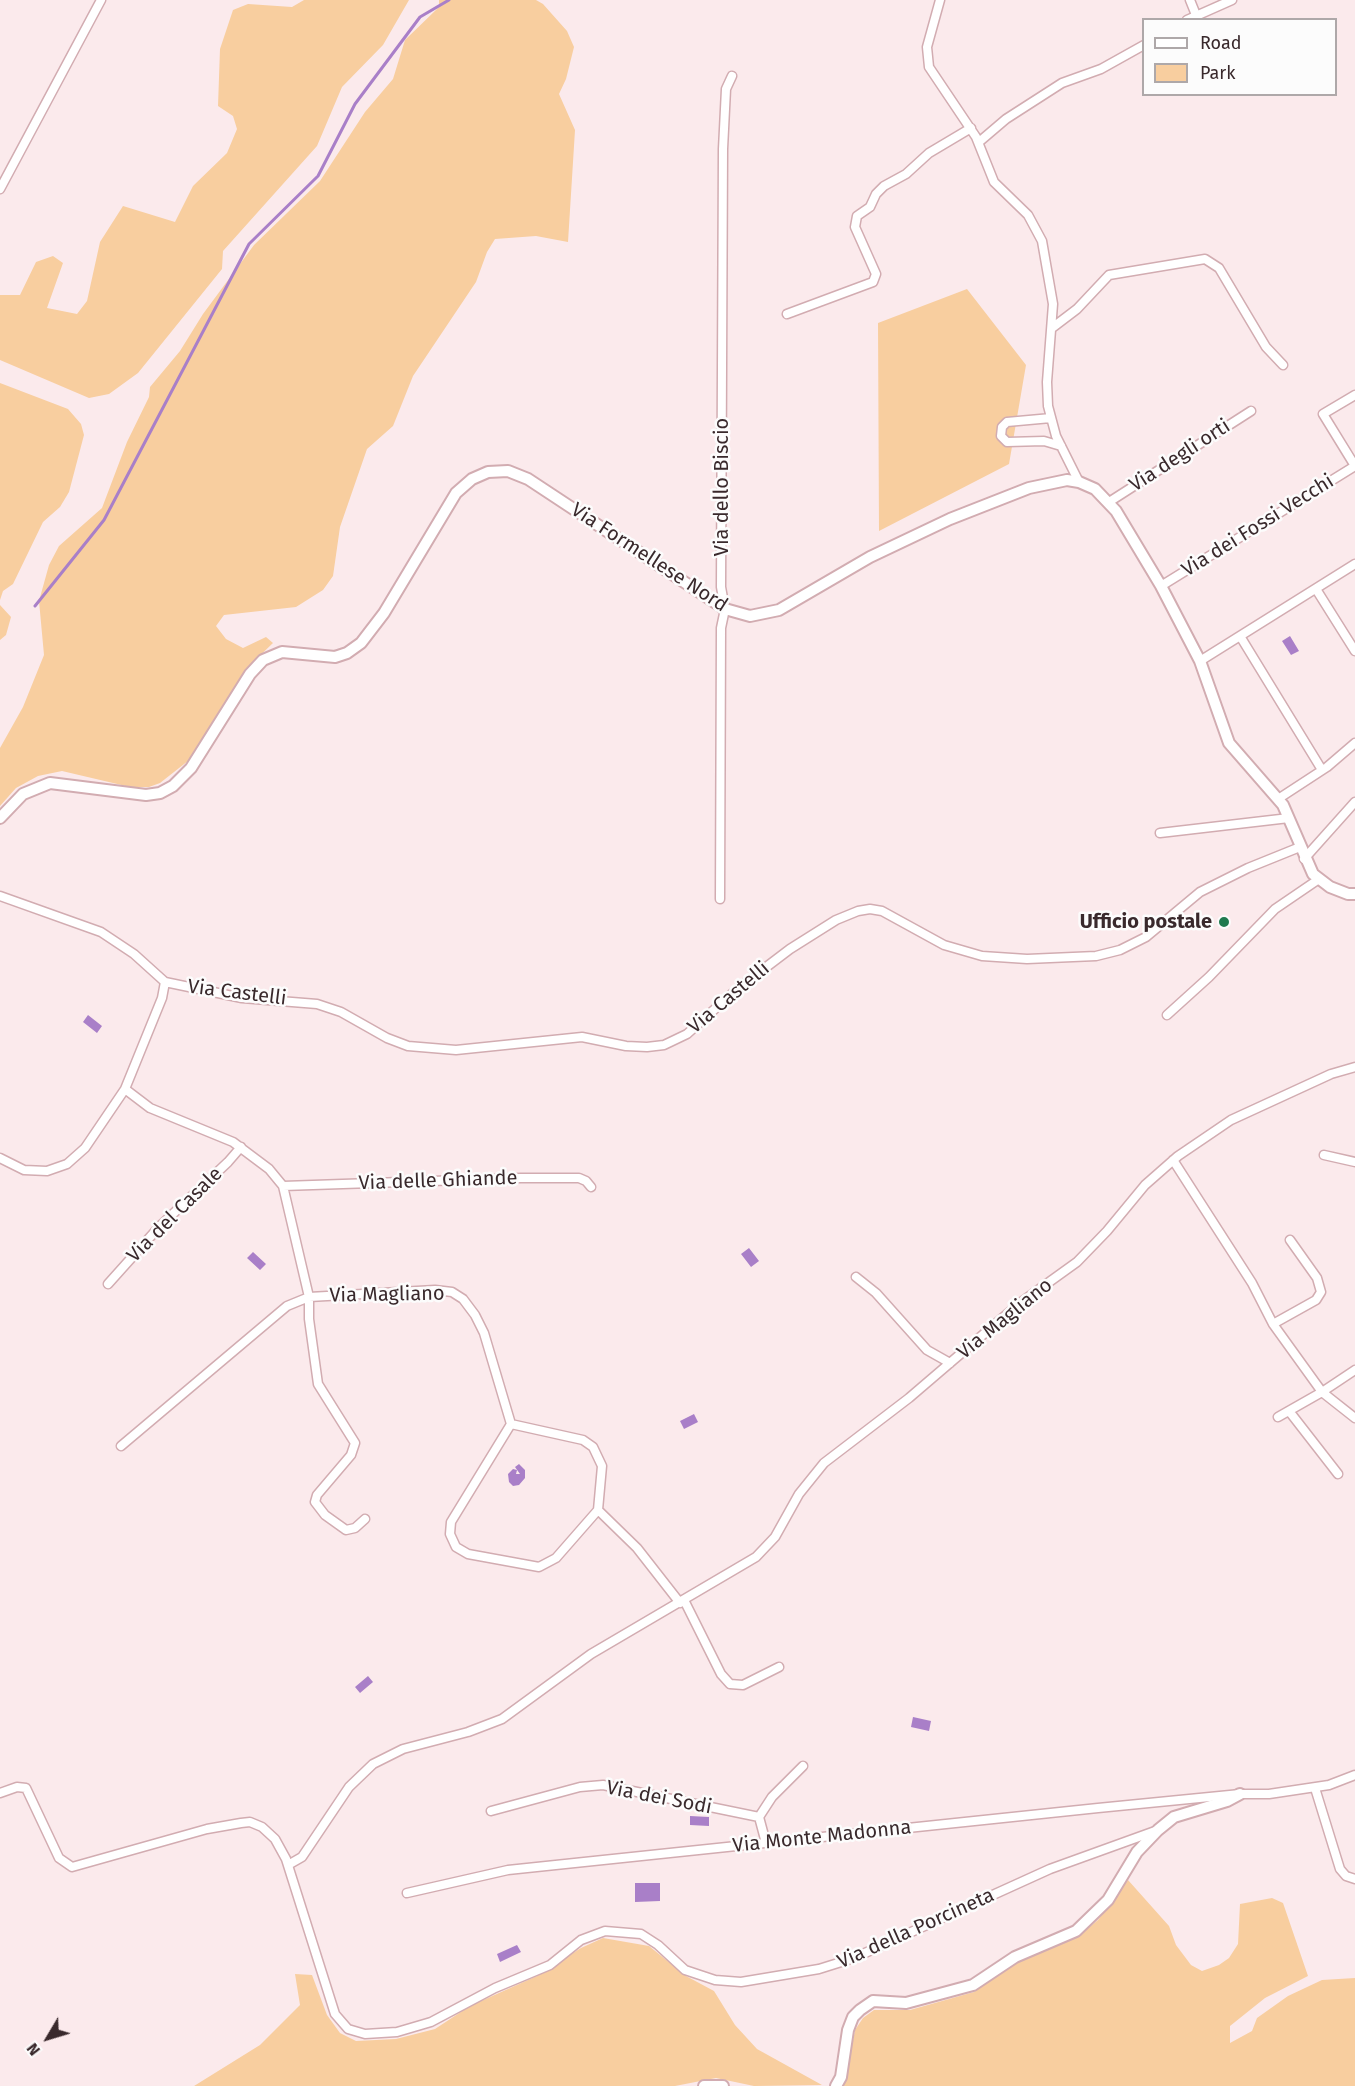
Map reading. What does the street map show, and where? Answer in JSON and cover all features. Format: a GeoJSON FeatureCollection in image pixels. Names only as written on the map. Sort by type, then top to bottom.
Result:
{"type":"FeatureCollection","features":[{"type":"Feature","properties":{"kind":"street"},"geometry":{"type":"LineString","coordinates":[[0,189],[101,0]]}},
{"type":"Feature","properties":{"kind":"street"},"geometry":{"type":"LineString","coordinates":[[940,0],[927,47],[928,63],[937,81],[979,142],[994,182],[1028,215],[1041,236],[1051,281],[1052,328],[1047,387],[1051,418],[1061,446],[1079,482],[1095,489],[1109,502],[1161,586],[1200,661],[1228,743],[1278,799],[1289,818],[1304,859],[1318,879],[1330,887],[1348,894],[1355,894]]}},
{"type":"Feature","properties":{"kind":"street"},"geometry":{"type":"LineString","coordinates":[[1190,0],[1196,15]]}},
{"type":"Feature","properties":{"kind":"street"},"geometry":{"type":"LineString","coordinates":[[1191,18],[1232,0]]}},
{"type":"Feature","properties":{"kind":"street"},"geometry":{"type":"LineString","coordinates":[[979,142],[1006,119],[1057,86],[1109,66],[1142,46]]}},
{"type":"Feature","properties":{"kind":"street","name":"Via dello Biscio"},"geometry":{"type":"LineString","coordinates":[[720,899],[721,628],[725,609],[721,587],[723,149],[726,89],[732,76]]}},
{"type":"Feature","properties":{"kind":"street"},"geometry":{"type":"LineString","coordinates":[[787,314],[873,282],[876,272],[856,229],[857,216],[870,207],[881,188],[906,174],[929,153],[971,128]]}},
{"type":"Feature","properties":{"kind":"street"},"geometry":{"type":"LineString","coordinates":[[1052,328],[1077,309],[1109,274],[1208,259],[1219,268],[1266,347],[1283,364]]}},
{"type":"Feature","properties":{"kind":"street"},"geometry":{"type":"LineString","coordinates":[[1354,469],[1323,414],[1355,395]]}},
{"type":"Feature","properties":{"kind":"street","name":"Via degli orti"},"geometry":{"type":"LineString","coordinates":[[1109,502],[1251,411]]}},
{"type":"Feature","properties":{"kind":"street"},"geometry":{"type":"LineString","coordinates":[[1051,418],[1007,422],[1002,427],[1001,436],[1007,441],[1044,441],[1061,446]]}},
{"type":"Feature","properties":{"kind":"street","name":"Via dei Fossi Vecchi"},"geometry":{"type":"LineString","coordinates":[[1161,586],[1354,469]]}},
{"type":"Feature","properties":{"kind":"street","name":"Via Formellese Nord"},"geometry":{"type":"LineString","coordinates":[[0,818],[23,794],[50,783],[146,795],[173,786],[188,772],[250,674],[263,660],[282,652],[335,657],[350,651],[364,640],[384,613],[456,493],[472,479],[488,472],[511,472],[538,484],[725,609],[744,616],[771,614],[862,561],[950,519],[1038,485],[1063,480],[1079,482]]}},
{"type":"Feature","properties":{"kind":"street"},"geometry":{"type":"LineString","coordinates":[[1200,661],[1355,564]]}},
{"type":"Feature","properties":{"kind":"street"},"geometry":{"type":"LineString","coordinates":[[1316,588],[1355,651]]}},
{"type":"Feature","properties":{"kind":"street"},"geometry":{"type":"LineString","coordinates":[[1240,636],[1323,770]]}},
{"type":"Feature","properties":{"kind":"street"},"geometry":{"type":"LineString","coordinates":[[1278,799],[1323,770],[1355,743]]}},
{"type":"Feature","properties":{"kind":"street"},"geometry":{"type":"LineString","coordinates":[[1304,859],[1355,802]]}},
{"type":"Feature","properties":{"kind":"street"},"geometry":{"type":"LineString","coordinates":[[1160,833],[1289,818]]}},
{"type":"Feature","properties":{"kind":"street","name":"Via Castelli"},"geometry":{"type":"LineString","coordinates":[[0,896],[100,932],[134,954],[165,982],[242,998],[317,1004],[341,1012],[393,1041],[413,1047],[456,1050],[582,1037],[626,1047],[653,1047],[670,1043],[687,1034],[736,990],[790,949],[836,920],[858,911],[870,909],[882,911],[944,945],[981,956],[1027,959],[1096,956],[1120,950],[1146,937],[1200,892],[1300,847]]}},
{"type":"Feature","properties":{"kind":"street"},"geometry":{"type":"LineString","coordinates":[[1167,1015],[1209,977],[1275,909],[1318,879]]}},
{"type":"Feature","properties":{"kind":"street"},"geometry":{"type":"LineString","coordinates":[[0,1158],[35,1172],[63,1166],[92,1141],[125,1089],[162,998],[165,982]]}},
{"type":"Feature","properties":{"kind":"street","name":"Via Magliano"},"geometry":{"type":"LineString","coordinates":[[288,1865],[302,1857],[349,1787],[373,1764],[403,1749],[468,1732],[502,1719],[585,1657],[762,1553],[775,1537],[804,1486],[824,1463],[899,1406],[1004,1316],[1083,1257],[1114,1224],[1145,1185],[1173,1161],[1231,1120],[1331,1074],[1355,1067]]}},
{"type":"Feature","properties":{"kind":"street","name":"Via Magliano"},"geometry":{"type":"LineString","coordinates":[[125,1089],[150,1108],[241,1147],[266,1166],[283,1186],[309,1297],[435,1290],[459,1295],[474,1312],[484,1333],[511,1424]]}},
{"type":"Feature","properties":{"kind":"street","name":"Via del Casale"},"geometry":{"type":"LineString","coordinates":[[108,1284],[160,1226],[241,1147]]}},
{"type":"Feature","properties":{"kind":"street"},"geometry":{"type":"LineString","coordinates":[[1324,1155],[1355,1162]]}},
{"type":"Feature","properties":{"kind":"street"},"geometry":{"type":"LineString","coordinates":[[1173,1161],[1252,1283],[1273,1324],[1322,1392],[1355,1418]]}},
{"type":"Feature","properties":{"kind":"street","name":"Via delle Ghiande"},"geometry":{"type":"LineString","coordinates":[[283,1186],[579,1178],[591,1187]]}},
{"type":"Feature","properties":{"kind":"street"},"geometry":{"type":"LineString","coordinates":[[1273,1324],[1312,1302],[1321,1292],[1317,1278],[1290,1240]]}},
{"type":"Feature","properties":{"kind":"street"},"geometry":{"type":"LineString","coordinates":[[856,1277],[876,1293],[927,1350],[940,1360],[950,1363]]}},
{"type":"Feature","properties":{"kind":"street"},"geometry":{"type":"LineString","coordinates":[[121,1446],[287,1306],[309,1297],[309,1323],[318,1384],[355,1443],[351,1455],[317,1495],[315,1502],[325,1515],[346,1530],[355,1528],[365,1519]]}},
{"type":"Feature","properties":{"kind":"street"},"geometry":{"type":"LineString","coordinates":[[1278,1417],[1355,1370]]}},
{"type":"Feature","properties":{"kind":"street"},"geometry":{"type":"LineString","coordinates":[[1289,1411],[1338,1474]]}},
{"type":"Feature","properties":{"kind":"street"},"geometry":{"type":"LineString","coordinates":[[511,1424],[583,1440],[593,1447],[602,1466],[598,1510],[556,1558],[540,1568],[468,1554],[456,1547],[450,1534],[451,1522],[511,1424]]}},
{"type":"Feature","properties":{"kind":"street"},"geometry":{"type":"LineString","coordinates":[[598,1510],[609,1518],[637,1548],[682,1601],[721,1674],[730,1684],[743,1685],[779,1667]]}},
{"type":"Feature","properties":{"kind":"street"},"geometry":{"type":"LineString","coordinates":[[766,1843],[759,1816],[772,1797],[802,1766]]}},
{"type":"Feature","properties":{"kind":"street","name":"Via Monte Madonna"},"geometry":{"type":"LineString","coordinates":[[407,1893],[508,1870],[1240,1794],[1269,1794],[1315,1788],[1355,1776]]}},
{"type":"Feature","properties":{"kind":"street","name":"Via dei Sodi"},"geometry":{"type":"LineString","coordinates":[[491,1811],[580,1787],[603,1785],[759,1816]]}},
{"type":"Feature","properties":{"kind":"street","name":"Via della Porcineta"},"geometry":{"type":"LineString","coordinates":[[0,1793],[17,1787],[26,1788],[59,1858],[69,1867],[207,1829],[247,1822],[258,1825],[272,1834],[282,1849],[335,2014],[352,2031],[381,2033],[405,2030],[431,2022],[495,1988],[550,1965],[581,1940],[605,1931],[641,1934],[654,1942],[685,1970],[727,1982],[747,1982],[831,1966],[920,1929],[1050,1869],[1158,1830]]}},
{"type":"Feature","properties":{"kind":"street"},"geometry":{"type":"LineString","coordinates":[[1315,1788],[1340,1869],[1355,1879]]}},
{"type":"Feature","properties":{"kind":"street"},"geometry":{"type":"LineString","coordinates":[[836,2086],[841,2077],[848,2030],[853,2017],[860,2010],[873,2001],[906,2003],[974,1985],[1015,1957],[1076,1931],[1108,1900],[1137,1852],[1158,1830],[1174,1817],[1227,1801],[1240,1794]]}},
{"type":"Feature","properties":{"kind":"street"},"geometry":{"type":"LineString","coordinates":[[704,2086],[723,2086]]}},
{"type":"Feature","properties":{"kind":"green space"},"geometry":{"type":"Polygon","coordinates":[[[304,0],[409,0],[383,45],[342,87],[317,146],[223,251],[222,269],[138,373],[109,394],[89,398],[0,360],[0,295],[20,295],[36,262],[53,256],[63,263],[47,308],[77,314],[87,301],[100,242],[123,206],[175,222],[193,186],[227,153],[237,129],[233,116],[218,106],[220,49],[233,10],[248,4],[292,7],[304,0]]]}},
{"type":"Feature","properties":{"kind":"green space"},"geometry":{"type":"Polygon","coordinates":[[[439,0],[536,0],[543,4],[567,31],[574,47],[566,79],[559,94],[575,130],[568,242],[536,236],[495,239],[487,252],[476,282],[413,376],[393,426],[367,449],[340,527],[333,576],[323,590],[296,607],[224,615],[216,626],[226,639],[243,648],[266,637],[273,643],[246,669],[188,761],[160,783],[149,787],[130,787],[62,771],[38,776],[16,788],[0,806],[0,748],[23,707],[44,655],[39,601],[49,565],[59,546],[102,508],[127,442],[149,397],[150,387],[180,351],[203,314],[254,245],[320,181],[365,112],[393,79],[405,40],[439,7],[439,0]]]}},
{"type":"Feature","properties":{"kind":"green space"},"geometry":{"type":"Polygon","coordinates":[[[967,289],[1026,365],[1009,464],[879,531],[878,323],[967,289]]]}},
{"type":"Feature","properties":{"kind":"green space"},"geometry":{"type":"Polygon","coordinates":[[[0,383],[68,409],[81,424],[84,435],[69,492],[60,507],[43,522],[13,584],[3,591],[0,600],[0,383]]]}},
{"type":"Feature","properties":{"kind":"green space"},"geometry":{"type":"Polygon","coordinates":[[[0,605],[11,617],[6,635],[0,640],[0,605]]]}},
{"type":"Feature","properties":{"kind":"green space"},"geometry":{"type":"Polygon","coordinates":[[[1128,1880],[1169,1926],[1176,1945],[1191,1965],[1202,1971],[1219,1965],[1229,1958],[1238,1944],[1240,1904],[1272,1898],[1283,1903],[1308,1976],[1265,1998],[1230,2026],[1230,2043],[1252,2031],[1257,2018],[1288,1996],[1322,1980],[1355,1978],[1355,2086],[842,2086],[845,2082],[855,2030],[863,2018],[874,2010],[910,2010],[974,1992],[1001,1971],[1080,1935],[1098,1920],[1128,1880]]]}},
{"type":"Feature","properties":{"kind":"green space"},"geometry":{"type":"Polygon","coordinates":[[[603,1938],[649,1946],[686,1976],[714,1991],[735,2025],[757,2049],[822,2085],[754,2086],[716,2078],[675,2086],[194,2086],[260,2045],[300,2005],[295,1974],[312,1975],[327,2015],[340,2033],[356,2041],[396,2039],[435,2029],[470,2006],[537,1976],[581,1948],[603,1938]]]}},
{"type":"Feature","properties":{"kind":"shaded area"},"geometry":{"type":"Polygon","coordinates":[[[1290,636],[1299,651],[1291,655],[1282,641],[1290,636]]]}},
{"type":"Feature","properties":{"kind":"shaded area"},"geometry":{"type":"Polygon","coordinates":[[[88,1015],[102,1026],[97,1033],[83,1022],[88,1015]]]}},
{"type":"Feature","properties":{"kind":"shaded area"},"geometry":{"type":"Polygon","coordinates":[[[749,1248],[759,1261],[751,1267],[741,1254],[749,1248]]]}},
{"type":"Feature","properties":{"kind":"shaded area"},"geometry":{"type":"Polygon","coordinates":[[[253,1252],[266,1264],[260,1270],[247,1258],[253,1252]]]}},
{"type":"Feature","properties":{"kind":"shaded area"},"geometry":{"type":"Polygon","coordinates":[[[694,1414],[698,1422],[684,1429],[680,1421],[694,1414]]]}},
{"type":"Feature","properties":{"kind":"shaded area"},"geometry":{"type":"Polygon","coordinates":[[[519,1464],[525,1470],[525,1478],[519,1485],[513,1486],[509,1482],[508,1474],[513,1469],[517,1470],[516,1474],[520,1474],[515,1467],[519,1464]]]}},
{"type":"Feature","properties":{"kind":"shaded area"},"geometry":{"type":"Polygon","coordinates":[[[368,1676],[373,1682],[360,1693],[355,1687],[368,1676]]]}},
{"type":"Feature","properties":{"kind":"shaded area"},"geometry":{"type":"Polygon","coordinates":[[[913,1717],[931,1721],[929,1731],[911,1727],[913,1717]]]}},
{"type":"Feature","properties":{"kind":"shaded area"},"geometry":{"type":"Polygon","coordinates":[[[690,1816],[709,1817],[709,1826],[690,1825],[690,1816]]]}},
{"type":"Feature","properties":{"kind":"shaded area"},"geometry":{"type":"Polygon","coordinates":[[[635,1883],[660,1883],[660,1901],[635,1902],[635,1883]]]}},
{"type":"Feature","properties":{"kind":"shaded area"},"geometry":{"type":"Polygon","coordinates":[[[517,1945],[521,1952],[500,1962],[497,1954],[517,1945]]]}},
{"type":"Feature","properties":{"kind":"waterway"},"geometry":{"type":"LineString","coordinates":[[35,606],[104,520],[249,244],[318,176],[355,104],[420,17],[449,0]]}},
{"type":"Feature","properties":{"kind":"place","name":"Ufficio postale"},"geometry":{"type":"Point","coordinates":[1224,922]}}]}
